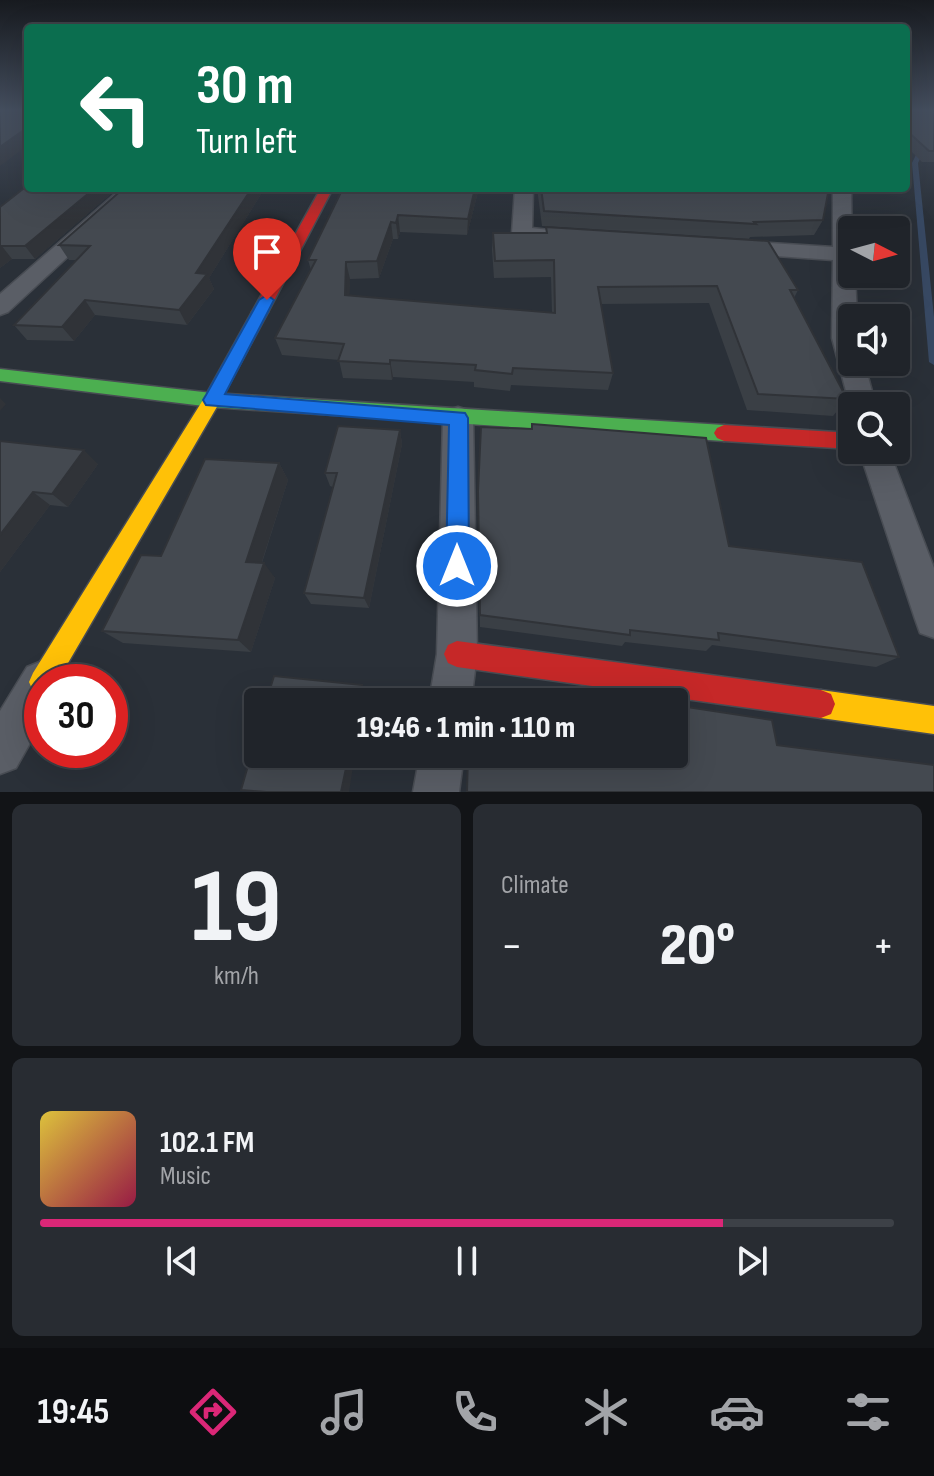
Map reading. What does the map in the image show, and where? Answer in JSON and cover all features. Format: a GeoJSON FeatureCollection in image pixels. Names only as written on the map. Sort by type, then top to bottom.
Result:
{"type":"FeatureCollection","features":[{"type":"Feature","properties":{"kind":"street"},"geometry":{"type":"LineString","coordinates":[[0,307],[129,192]]}},
{"type":"Feature","properties":{"kind":"street"},"geometry":{"type":"LineString","coordinates":[[53,664],[212,400],[325,192]]}},
{"type":"Feature","properties":{"kind":"street"},"geometry":{"type":"LineString","coordinates":[[524,192],[522,233],[583,237]]}},
{"type":"Feature","properties":{"kind":"street"},"geometry":{"type":"LineString","coordinates":[[842,192],[842,216]]}},
{"type":"Feature","properties":{"kind":"street"},"geometry":{"type":"LineString","coordinates":[[721,246],[838,254]]}},
{"type":"Feature","properties":{"kind":"street"},"geometry":{"type":"LineString","coordinates":[[844,288],[845,338],[858,392]]}},
{"type":"Feature","properties":{"kind":"street"},"geometry":{"type":"LineString","coordinates":[[0,375],[212,400],[838,440]]}},
{"type":"Feature","properties":{"kind":"street"},"geometry":{"type":"LineString","coordinates":[[452,688],[457,654],[458,418]]}},
{"type":"Feature","properties":{"kind":"street"},"geometry":{"type":"LineString","coordinates":[[879,464],[934,619]]}},
{"type":"Feature","properties":{"kind":"street"},"geometry":{"type":"LineString","coordinates":[[457,654],[934,720]]}},
{"type":"Feature","properties":{"kind":"street"},"geometry":{"type":"LineString","coordinates":[[0,752],[24,712]]}},
{"type":"Feature","properties":{"kind":"street"},"geometry":{"type":"LineString","coordinates":[[436,792],[440,768]]}},
{"type":"Feature","properties":{"kind":"building"},"geometry":{"type":"Polygon","coordinates":[[[24,188],[24,192],[90,192],[25,246],[0,246],[0,207],[24,188]]]}},
{"type":"Feature","properties":{"kind":"building"},"geometry":{"type":"Polygon","coordinates":[[[119,192],[249,192],[196,273],[207,274],[179,310],[85,300],[62,327],[14,325],[90,246],[59,245],[119,192]]]}},
{"type":"Feature","properties":{"kind":"building"},"geometry":{"type":"Polygon","coordinates":[[[341,192],[474,192],[468,219],[398,215],[396,223],[391,222],[377,261],[346,262],[345,295],[555,313],[554,260],[495,261],[493,233],[547,233],[546,227],[768,241],[798,290],[790,290],[843,392],[838,392],[838,398],[758,394],[717,286],[598,287],[613,373],[513,368],[512,374],[475,370],[476,365],[390,360],[390,364],[338,361],[344,344],[275,338],[316,260],[308,260],[341,192]]]}},
{"type":"Feature","properties":{"kind":"building"},"geometry":{"type":"Polygon","coordinates":[[[542,192],[828,192],[823,220],[754,222],[756,224],[544,211],[542,192]]]}},
{"type":"Feature","properties":{"kind":"building"},"geometry":{"type":"Polygon","coordinates":[[[532,424],[706,438],[729,546],[862,562],[899,657],[718,633],[719,640],[630,630],[630,635],[480,615],[478,491],[481,427],[532,429],[532,424]]]}},
{"type":"Feature","properties":{"kind":"building"},"geometry":{"type":"Polygon","coordinates":[[[338,426],[400,430],[364,598],[304,593],[337,473],[325,473],[338,426]]]}},
{"type":"Feature","properties":{"kind":"building"},"geometry":{"type":"Polygon","coordinates":[[[0,441],[84,450],[52,494],[33,492],[0,535],[0,441]]]}},
{"type":"Feature","properties":{"kind":"building"},"geometry":{"type":"Polygon","coordinates":[[[205,459],[279,463],[246,562],[264,563],[238,640],[102,631],[141,555],[161,556],[205,459]]]}},
{"type":"Feature","properties":{"kind":"building"},"geometry":{"type":"Polygon","coordinates":[[[274,676],[362,685],[361,688],[270,688],[274,676]]]}},
{"type":"Feature","properties":{"kind":"building"},"geometry":{"type":"Polygon","coordinates":[[[688,707],[772,720],[777,745],[934,765],[934,792],[467,792],[468,768],[688,768],[688,707]]]}},
{"type":"Feature","properties":{"kind":"building"},"geometry":{"type":"Polygon","coordinates":[[[247,768],[346,768],[341,792],[241,790],[247,768]]]}},
{"type":"Feature","properties":{"kind":"waterway"},"geometry":{"type":"LineString","coordinates":[[923,146],[915,163],[934,362]]}},
{"type":"Feature","properties":{"kind":"traffic: fast"},"geometry":{"type":"LineString","coordinates":[[0,375],[212,400],[724,433]]}},
{"type":"Feature","properties":{"kind":"traffic: slow"},"geometry":{"type":"LineString","coordinates":[[53,664],[212,400],[260,312]]}},
{"type":"Feature","properties":{"kind":"traffic: slow"},"geometry":{"type":"LineString","coordinates":[[821,704],[934,720]]}},
{"type":"Feature","properties":{"kind":"traffic: jam"},"geometry":{"type":"LineString","coordinates":[[260,312],[325,192]]}},
{"type":"Feature","properties":{"kind":"traffic: jam"},"geometry":{"type":"LineString","coordinates":[[724,433],[838,440]]}},
{"type":"Feature","properties":{"kind":"traffic: jam"},"geometry":{"type":"LineString","coordinates":[[457,654],[821,704]]}},
{"type":"Feature","properties":{"kind":"route"},"geometry":{"type":"LineString","coordinates":[[267,300],[212,400],[458,418],[457,566]]}}]}
